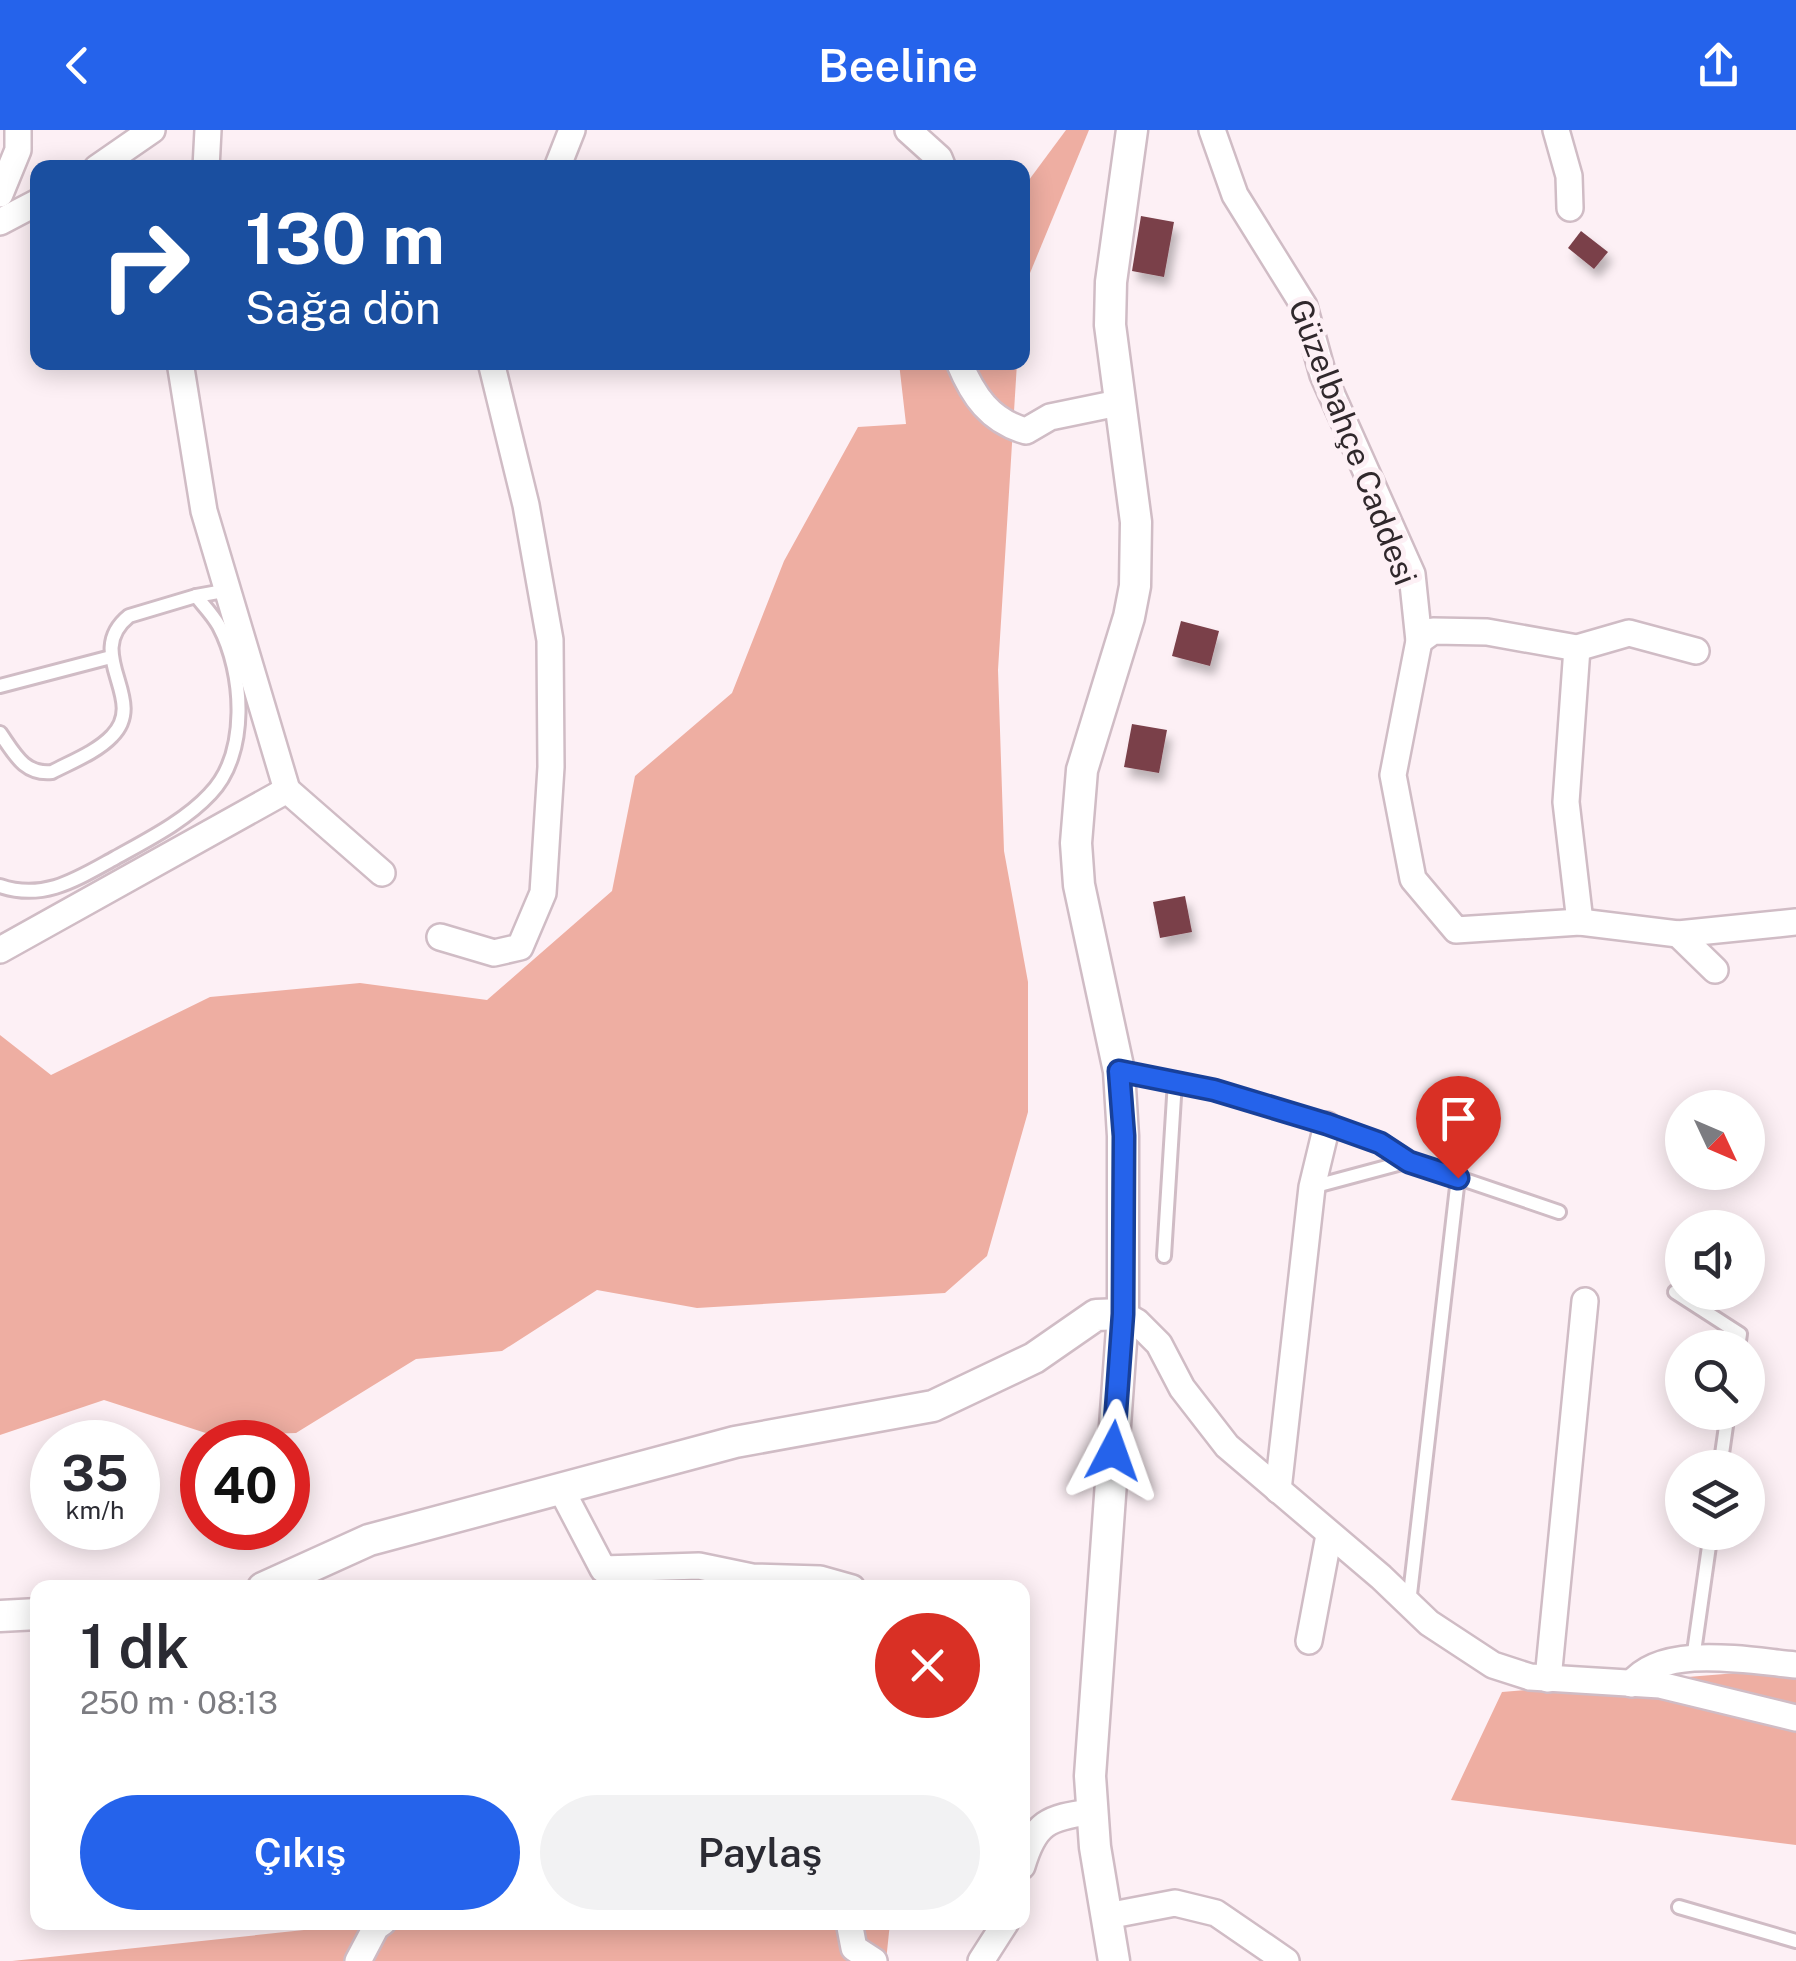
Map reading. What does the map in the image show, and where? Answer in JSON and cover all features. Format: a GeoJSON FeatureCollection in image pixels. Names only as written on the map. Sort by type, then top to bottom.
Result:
{"type":"FeatureCollection","features":[{"type":"Feature","properties":{"kind":"street"},"geometry":{"type":"LineString","coordinates":[[0,194],[18,150],[18,130]]}},
{"type":"Feature","properties":{"kind":"street"},"geometry":{"type":"LineString","coordinates":[[109,160],[152,130]]}},
{"type":"Feature","properties":{"kind":"street"},"geometry":{"type":"LineString","coordinates":[[206,160],[208,130]]}},
{"type":"Feature","properties":{"kind":"street"},"geometry":{"type":"LineString","coordinates":[[560,160],[572,130]]}},
{"type":"Feature","properties":{"kind":"street"},"geometry":{"type":"LineString","coordinates":[[908,130],[940,160]]}},
{"type":"Feature","properties":{"kind":"street"},"geometry":{"type":"LineString","coordinates":[[1114,1961],[1090,1812],[1123,1314],[1124,1136],[1119,1071],[1079,885],[1076,843],[1082,770],[1135,586],[1136,522],[1110,325],[1111,282],[1132,130]]}},
{"type":"Feature","properties":{"kind":"street","name":"Güzelbahçe Caddesi"},"geometry":{"type":"LineString","coordinates":[[1212,130],[1234,195],[1304,306],[1323,375],[1412,574],[1419,641],[1393,775],[1413,879],[1456,930],[1580,922]]}},
{"type":"Feature","properties":{"kind":"street"},"geometry":{"type":"LineString","coordinates":[[1556,130],[1569,176],[1570,208]]}},
{"type":"Feature","properties":{"kind":"street"},"geometry":{"type":"LineString","coordinates":[[0,222],[30,206]]}},
{"type":"Feature","properties":{"kind":"street"},"geometry":{"type":"LineString","coordinates":[[181,370],[204,511],[286,790],[382,874]]}},
{"type":"Feature","properties":{"kind":"street"},"geometry":{"type":"LineString","coordinates":[[440,936],[494,953],[520,946],[543,893],[550,767],[550,640],[526,505],[492,370]]}},
{"type":"Feature","properties":{"kind":"street"},"geometry":{"type":"LineString","coordinates":[[963,370],[976,396],[1004,425],[1026,431],[1050,417],[1118,402]]}},
{"type":"Feature","properties":{"kind":"street"},"geometry":{"type":"LineString","coordinates":[[1419,641],[1433,631],[1486,632],[1577,648],[1629,633],[1696,651]]}},
{"type":"Feature","properties":{"kind":"street"},"geometry":{"type":"LineString","coordinates":[[1577,648],[1566,802],[1580,922],[1678,934],[1796,922]]}},
{"type":"Feature","properties":{"kind":"street"},"geometry":{"type":"LineString","coordinates":[[0,950],[286,790]]}},
{"type":"Feature","properties":{"kind":"street"},"geometry":{"type":"LineString","coordinates":[[1678,934],[1715,970]]}},
{"type":"Feature","properties":{"kind":"street"},"geometry":{"type":"LineString","coordinates":[[1278,1490],[1312,1187],[1327,1124]]}},
{"type":"Feature","properties":{"kind":"street"},"geometry":{"type":"LineString","coordinates":[[1548,1679],[1586,1301]]}},
{"type":"Feature","properties":{"kind":"street"},"geometry":{"type":"LineString","coordinates":[[280,1580],[369,1540],[736,1442],[933,1406],[1034,1358],[1096,1315],[1123,1314],[1159,1344],[1182,1388],[1227,1446],[1429,1623],[1493,1665],[1548,1679],[1660,1685],[1796,1718]]}},
{"type":"Feature","properties":{"kind":"street"},"geometry":{"type":"LineString","coordinates":[[561,1489],[603,1569],[699,1566],[752,1576],[824,1580]]}},
{"type":"Feature","properties":{"kind":"street"},"geometry":{"type":"LineString","coordinates":[[1310,1641],[1329,1535]]}},
{"type":"Feature","properties":{"kind":"street"},"geometry":{"type":"LineString","coordinates":[[0,1616],[30,1614]]}},
{"type":"Feature","properties":{"kind":"street"},"geometry":{"type":"LineString","coordinates":[[1631,1684],[1658,1662],[1693,1659],[1796,1665]]}},
{"type":"Feature","properties":{"kind":"street"},"geometry":{"type":"LineString","coordinates":[[1030,1845],[1043,1826],[1056,1817],[1090,1812]]}},
{"type":"Feature","properties":{"kind":"street"},"geometry":{"type":"LineString","coordinates":[[1107,1916],[1175,1903],[1216,1913],[1286,1961]]}},
{"type":"Feature","properties":{"kind":"street"},"geometry":{"type":"LineString","coordinates":[[358,1961],[375,1930]]}},
{"type":"Feature","properties":{"kind":"street"},"geometry":{"type":"LineString","coordinates":[[851,1930],[854,1948],[874,1961]]}},
{"type":"Feature","properties":{"kind":"street"},"geometry":{"type":"LineString","coordinates":[[981,1961],[1001,1930]]}},
{"type":"Feature","properties":{"kind":"lane"},"geometry":{"type":"LineString","coordinates":[[0,734],[27,768],[43,773],[52,772],[101,745],[112,737],[124,716],[125,704],[111,657],[115,630],[129,616],[229,590]]}},
{"type":"Feature","properties":{"kind":"lane"},"geometry":{"type":"LineString","coordinates":[[0,886],[24,892],[62,887],[148,840],[196,807],[224,776],[236,743],[238,702],[224,638],[196,596]]}},
{"type":"Feature","properties":{"kind":"lane"},"geometry":{"type":"LineString","coordinates":[[0,686],[111,657]]}},
{"type":"Feature","properties":{"kind":"lane"},"geometry":{"type":"LineString","coordinates":[[1119,1071],[1175,1081],[1327,1124],[1380,1143],[1409,1162],[1559,1212]]}},
{"type":"Feature","properties":{"kind":"lane"},"geometry":{"type":"LineString","coordinates":[[1164,1256],[1175,1081]]}},
{"type":"Feature","properties":{"kind":"lane"},"geometry":{"type":"LineString","coordinates":[[1312,1187],[1409,1162]]}},
{"type":"Feature","properties":{"kind":"lane"},"geometry":{"type":"LineString","coordinates":[[1408,1605],[1458,1178]]}},
{"type":"Feature","properties":{"kind":"lane"},"geometry":{"type":"LineString","coordinates":[[1703,1310],[1734,1330]]}},
{"type":"Feature","properties":{"kind":"lane"},"geometry":{"type":"LineString","coordinates":[[1693,1659],[1708,1550]]}},
{"type":"Feature","properties":{"kind":"lane"},"geometry":{"type":"LineString","coordinates":[[1679,1907],[1796,1941]]}},
{"type":"Feature","properties":{"kind":"shaded area"},"geometry":{"type":"Polygon","coordinates":[[[1066,130],[1089,130],[1030,273],[1030,179],[1066,130]]]}},
{"type":"Feature","properties":{"kind":"shaded area"},"geometry":{"type":"Polygon","coordinates":[[[900,370],[1017,370],[998,670],[1004,851],[1028,982],[1028,1112],[987,1256],[945,1293],[697,1308],[597,1290],[502,1351],[416,1359],[310,1424],[310,1420],[180,1420],[180,1425],[104,1400],[45,1420],[30,1420],[30,1425],[0,1435],[0,1035],[51,1075],[210,997],[360,983],[487,1000],[612,891],[635,776],[732,693],[784,561],[858,427],[906,424],[900,370]]]}},
{"type":"Feature","properties":{"kind":"shaded area"},"geometry":{"type":"Polygon","coordinates":[[[1796,1661],[1796,1845],[1451,1800],[1502,1692],[1786,1669],[1796,1661]]]}},
{"type":"Feature","properties":{"kind":"shaded area"},"geometry":{"type":"Polygon","coordinates":[[[305,1930],[889,1930],[886,1961],[12,1961],[305,1930]]]}},
{"type":"Feature","properties":{"kind":"building"},"geometry":{"type":"Polygon","coordinates":[[[1141,216],[1174,222],[1164,277],[1132,271],[1141,216]]]}},
{"type":"Feature","properties":{"kind":"building"},"geometry":{"type":"Polygon","coordinates":[[[1581,231],[1608,252],[1594,269],[1568,248],[1581,231]]]}},
{"type":"Feature","properties":{"kind":"building"},"geometry":{"type":"Polygon","coordinates":[[[1181,621],[1219,631],[1210,666],[1172,656],[1181,621]]]}},
{"type":"Feature","properties":{"kind":"building"},"geometry":{"type":"Polygon","coordinates":[[[1132,724],[1167,730],[1159,773],[1124,767],[1132,724]]]}},
{"type":"Feature","properties":{"kind":"building"},"geometry":{"type":"Polygon","coordinates":[[[1185,896],[1192,932],[1160,938],[1153,902],[1185,896]]]}},
{"type":"Feature","properties":{"kind":"route"},"geometry":{"type":"LineString","coordinates":[[1113,1451],[1123,1314],[1124,1136],[1119,1071],[1214,1090],[1327,1124],[1380,1143],[1409,1162],[1458,1178]]}}]}
